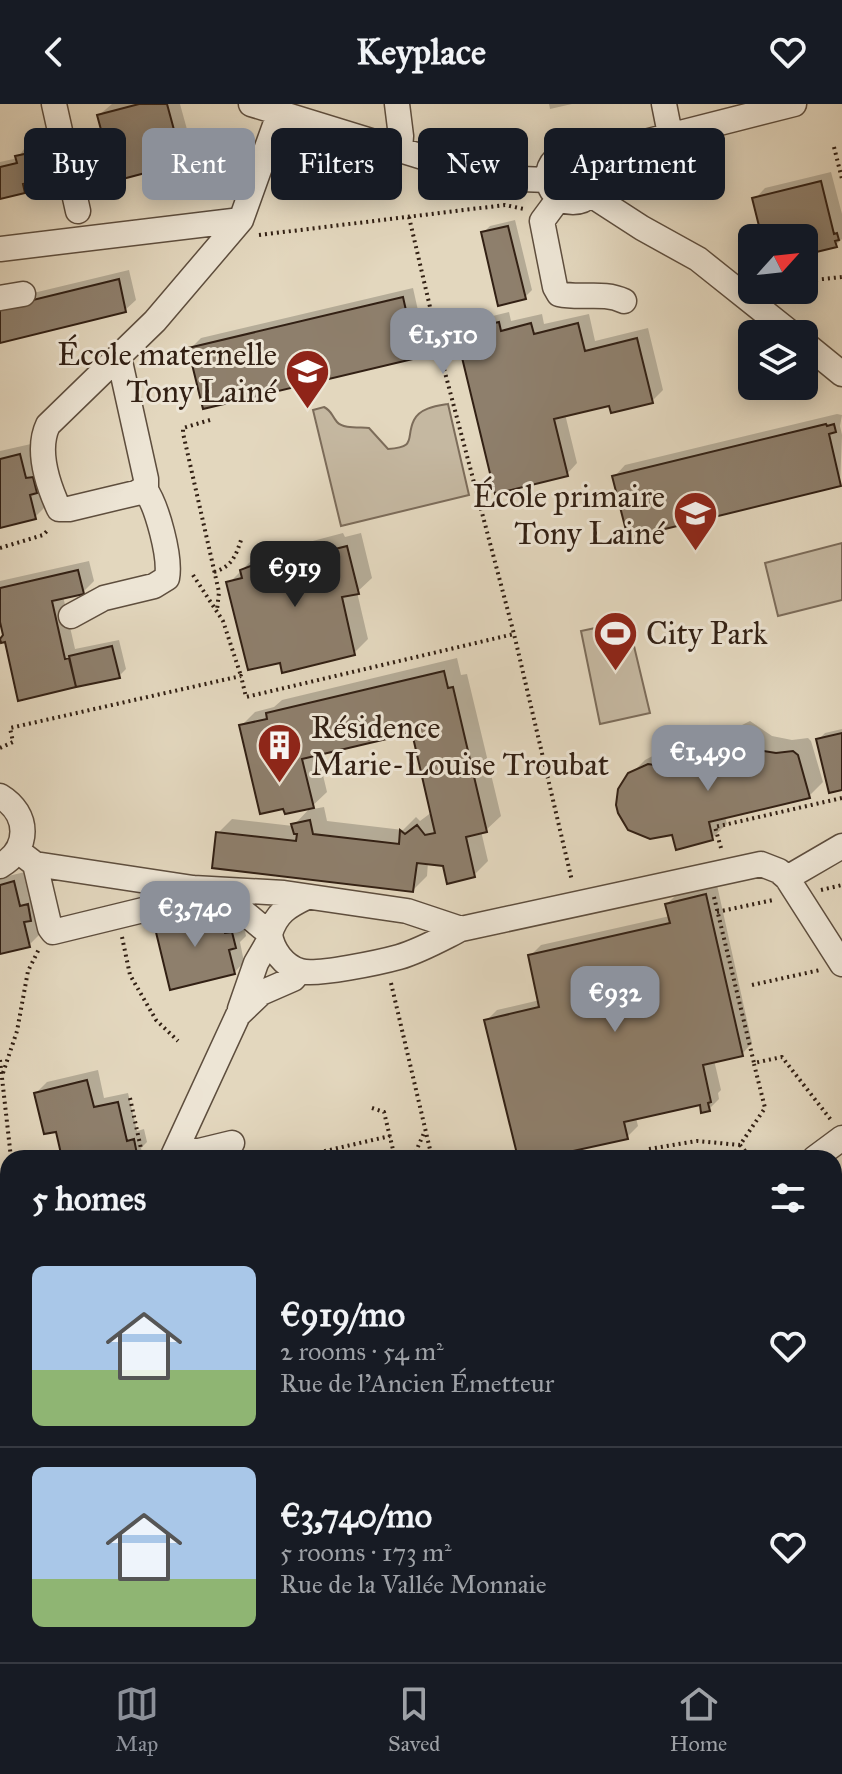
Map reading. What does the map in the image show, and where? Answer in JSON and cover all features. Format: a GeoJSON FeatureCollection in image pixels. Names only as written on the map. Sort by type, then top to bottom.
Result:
{"type":"FeatureCollection","features":[{"type":"Feature","properties":{"kind":"street"},"geometry":{"type":"LineString","coordinates":[[54,104],[78,211]]}},
{"type":"Feature","properties":{"kind":"street"},"geometry":{"type":"LineString","coordinates":[[251,104],[326,128]]}},
{"type":"Feature","properties":{"kind":"street"},"geometry":{"type":"LineString","coordinates":[[397,104],[400,128]]}},
{"type":"Feature","properties":{"kind":"street"},"geometry":{"type":"LineString","coordinates":[[664,104],[669,128]]}},
{"type":"Feature","properties":{"kind":"street"},"geometry":{"type":"LineString","coordinates":[[695,128],[794,104]]}},
{"type":"Feature","properties":{"kind":"street"},"geometry":{"type":"LineString","coordinates":[[145,489],[109,500],[59,509],[42,451],[42,436],[48,425],[155,321],[241,220],[279,114]]}},
{"type":"Feature","properties":{"kind":"street"},"geometry":{"type":"LineString","coordinates":[[402,151],[544,196]]}},
{"type":"Feature","properties":{"kind":"street"},"geometry":{"type":"LineString","coordinates":[[549,200],[542,221],[559,294],[611,295],[624,301]]}},
{"type":"Feature","properties":{"kind":"street"},"geometry":{"type":"LineString","coordinates":[[599,200],[698,259],[774,320]]}},
{"type":"Feature","properties":{"kind":"street"},"geometry":{"type":"LineString","coordinates":[[0,249],[241,220]]}},
{"type":"Feature","properties":{"kind":"street"},"geometry":{"type":"LineString","coordinates":[[818,354],[842,374]]}},
{"type":"Feature","properties":{"kind":"street"},"geometry":{"type":"LineString","coordinates":[[71,616],[104,598],[163,582],[169,573],[153,503],[145,489],[146,479],[119,357]]}},
{"type":"Feature","properties":{"kind":"street"},"geometry":{"type":"LineString","coordinates":[[0,796],[19,813],[23,839],[18,860],[53,932],[176,902],[201,889],[228,899],[270,937],[275,951],[284,961],[300,971],[316,972],[386,960],[461,929],[761,864],[787,878],[834,966]]}},
{"type":"Feature","properties":{"kind":"street"},"geometry":{"type":"LineString","coordinates":[[787,878],[842,846]]}},
{"type":"Feature","properties":{"kind":"street"},"geometry":{"type":"LineString","coordinates":[[18,860],[201,889],[245,890],[407,911],[461,929]]}},
{"type":"Feature","properties":{"kind":"street"},"geometry":{"type":"LineString","coordinates":[[176,1150],[238,1015],[256,963],[279,914],[307,897]]}},
{"type":"Feature","properties":{"kind":"street"},"geometry":{"type":"LineString","coordinates":[[407,911],[415,923],[417,938],[411,952]]}},
{"type":"Feature","properties":{"kind":"street"},"geometry":{"type":"LineString","coordinates":[[238,1015],[261,993],[293,979],[300,971]]}},
{"type":"Feature","properties":{"kind":"street"},"geometry":{"type":"LineString","coordinates":[[822,1150],[838,1130]]}},
{"type":"Feature","properties":{"kind":"street"},"geometry":{"type":"LineString","coordinates":[[203,1150],[232,1143]]}},
{"type":"Feature","properties":{"kind":"path"},"geometry":{"type":"LineString","coordinates":[[834,147],[842,179]]}},
{"type":"Feature","properties":{"kind":"path"},"geometry":{"type":"LineString","coordinates":[[221,242],[544,199]]}},
{"type":"Feature","properties":{"kind":"path"},"geometry":{"type":"LineString","coordinates":[[409,217],[437,337]]}},
{"type":"Feature","properties":{"kind":"path"},"geometry":{"type":"LineString","coordinates":[[818,280],[842,277]]}},
{"type":"Feature","properties":{"kind":"path"},"geometry":{"type":"LineString","coordinates":[[438,346],[514,634],[577,902]]}},
{"type":"Feature","properties":{"kind":"path"},"geometry":{"type":"LineString","coordinates":[[210,420],[188,425],[183,428],[183,433],[214,572],[219,599],[217,610]]}},
{"type":"Feature","properties":{"kind":"path"},"geometry":{"type":"LineString","coordinates":[[0,548],[47,532],[59,509]]}},
{"type":"Feature","properties":{"kind":"path"},"geometry":{"type":"LineString","coordinates":[[214,572],[233,562],[242,537]]}},
{"type":"Feature","properties":{"kind":"path"},"geometry":{"type":"LineString","coordinates":[[168,563],[182,564],[189,569],[217,610],[227,630],[246,697],[514,634]]}},
{"type":"Feature","properties":{"kind":"path"},"geometry":{"type":"LineString","coordinates":[[0,748],[13,742],[10,728],[241,676]]}},
{"type":"Feature","properties":{"kind":"path"},"geometry":{"type":"LineString","coordinates":[[740,1145],[765,1108],[713,894],[726,870],[715,827],[842,796]]}},
{"type":"Feature","properties":{"kind":"path"},"geometry":{"type":"LineString","coordinates":[[117,916],[130,975],[156,1020],[178,1041]]}},
{"type":"Feature","properties":{"kind":"path"},"geometry":{"type":"LineString","coordinates":[[3,1073],[19,1022],[28,971],[53,932]]}},
{"type":"Feature","properties":{"kind":"path"},"geometry":{"type":"LineString","coordinates":[[386,960],[430,1150]]}},
{"type":"Feature","properties":{"kind":"path"},"geometry":{"type":"LineString","coordinates":[[752,985],[834,966]]}},
{"type":"Feature","properties":{"kind":"path"},"geometry":{"type":"LineString","coordinates":[[754,1063],[782,1057],[838,1130]]}},
{"type":"Feature","properties":{"kind":"path"},"geometry":{"type":"LineString","coordinates":[[0,1060],[10,1150]]}},
{"type":"Feature","properties":{"kind":"path"},"geometry":{"type":"LineString","coordinates":[[130,1098],[141,1150]]}},
{"type":"Feature","properties":{"kind":"path"},"geometry":{"type":"LineString","coordinates":[[372,1108],[384,1112],[393,1150]]}},
{"type":"Feature","properties":{"kind":"path"},"geometry":{"type":"LineString","coordinates":[[417,1150],[425,1131]]}},
{"type":"Feature","properties":{"kind":"path"},"geometry":{"type":"LineString","coordinates":[[330,1150],[390,1136]]}},
{"type":"Feature","properties":{"kind":"path"},"geometry":{"type":"LineString","coordinates":[[649,1149],[697,1141],[740,1145],[744,1150]]}},
{"type":"Feature","properties":{"kind":"shaded area"},"geometry":{"type":"Polygon","coordinates":[[[448,404],[469,495],[341,526],[313,410],[324,407],[340,424],[369,428],[388,449],[407,444],[414,420],[420,413],[448,404]]]}},
{"type":"Feature","properties":{"kind":"shaded area"},"geometry":{"type":"Polygon","coordinates":[[[842,543],[842,600],[778,616],[765,563],[842,543]]]}},
{"type":"Feature","properties":{"kind":"shaded area","name":"City Park"},"geometry":{"type":"Polygon","coordinates":[[[628,621],[650,713],[600,724],[581,631],[628,621]]]}},
{"type":"Feature","properties":{"kind":"building"},"geometry":{"type":"Polygon","coordinates":[[[139,104],[167,104],[174,128],[142,128],[142,174],[126,178],[126,128],[101,128],[97,115],[139,104]]]}},
{"type":"Feature","properties":{"kind":"building"},"geometry":{"type":"Polygon","coordinates":[[[24,154],[24,193],[0,199],[0,167],[17,163],[15,156],[24,154]]]}},
{"type":"Feature","properties":{"kind":"building"},"geometry":{"type":"Polygon","coordinates":[[[821,181],[834,234],[837,233],[839,240],[835,241],[837,247],[818,252],[818,224],[758,224],[752,198],[821,181]]]}},
{"type":"Feature","properties":{"kind":"building"},"geometry":{"type":"Polygon","coordinates":[[[508,226],[526,299],[498,306],[481,232],[508,226]]]}},
{"type":"Feature","properties":{"kind":"building"},"geometry":{"type":"Polygon","coordinates":[[[119,279],[126,312],[0,343],[0,308],[119,279]]]}},
{"type":"Feature","properties":{"kind":"building"},"geometry":{"type":"Polygon","coordinates":[[[403,297],[413,342],[499,322],[501,331],[531,323],[534,334],[578,323],[585,351],[637,338],[653,403],[611,413],[609,406],[554,419],[568,476],[495,494],[458,341],[415,352],[417,358],[203,409],[188,348],[403,297]]]}},
{"type":"Feature","properties":{"kind":"building"},"geometry":{"type":"Polygon","coordinates":[[[834,424],[836,432],[829,434],[841,486],[628,538],[612,476],[834,424]]]}},
{"type":"Feature","properties":{"kind":"building"},"geometry":{"type":"Polygon","coordinates":[[[20,454],[26,478],[33,477],[37,493],[30,495],[36,519],[0,528],[0,459],[20,454]]]}},
{"type":"Feature","properties":{"kind":"building"},"geometry":{"type":"Polygon","coordinates":[[[329,546],[331,550],[347,546],[359,594],[342,597],[355,655],[282,673],[280,663],[248,670],[226,582],[242,578],[240,570],[256,564],[329,546]]]}},
{"type":"Feature","properties":{"kind":"building"},"geometry":{"type":"Polygon","coordinates":[[[78,570],[84,594],[52,601],[65,659],[69,658],[76,687],[18,701],[5,642],[1,643],[0,639],[3,635],[0,588],[78,570]]]}},
{"type":"Feature","properties":{"kind":"building"},"geometry":{"type":"Polygon","coordinates":[[[112,646],[120,678],[76,687],[69,656],[112,646]]]}},
{"type":"Feature","properties":{"kind":"building","name":"Résidence Marie-Louise Troubat"},"geometry":{"type":"Polygon","coordinates":[[[444,671],[448,688],[453,687],[487,832],[466,837],[475,877],[447,884],[443,866],[417,863],[413,892],[212,868],[216,832],[296,841],[297,834],[294,834],[291,824],[310,820],[313,834],[399,844],[400,830],[405,834],[417,825],[425,835],[435,833],[412,733],[302,759],[314,808],[285,814],[283,809],[260,814],[239,725],[267,719],[266,713],[444,671]]]}},
{"type":"Feature","properties":{"kind":"building"},"geometry":{"type":"Polygon","coordinates":[[[842,733],[842,790],[829,793],[816,739],[842,733]]]}},
{"type":"Feature","properties":{"kind":"building"},"geometry":{"type":"Polygon","coordinates":[[[735,735],[757,750],[776,753],[793,751],[798,755],[810,798],[709,822],[713,840],[676,850],[672,835],[650,839],[628,830],[616,805],[618,789],[628,773],[648,764],[670,767],[681,775],[722,767],[718,748],[722,740],[735,735]]]}},
{"type":"Feature","properties":{"kind":"building"},"geometry":{"type":"Polygon","coordinates":[[[14,881],[20,906],[28,904],[31,921],[24,922],[30,947],[0,954],[0,885],[14,881]]]}},
{"type":"Feature","properties":{"kind":"building"},"geometry":{"type":"Polygon","coordinates":[[[706,894],[743,1056],[703,1065],[710,1111],[701,1113],[700,1105],[624,1122],[628,1139],[578,1150],[516,1150],[484,1020],[539,1007],[528,955],[670,923],[665,904],[706,894]]]}},
{"type":"Feature","properties":{"kind":"building"},"geometry":{"type":"Polygon","coordinates":[[[219,909],[225,933],[232,932],[236,948],[229,950],[235,974],[170,990],[154,924],[219,909]]]}},
{"type":"Feature","properties":{"kind":"building"},"geometry":{"type":"Polygon","coordinates":[[[87,1080],[94,1107],[118,1102],[127,1141],[134,1139],[136,1150],[60,1150],[56,1132],[44,1134],[34,1093],[87,1080]]]}},
{"type":"Feature","properties":{"kind":"place","name":"École maternelle Tony Lainé"},"geometry":{"type":"Point","coordinates":[308,411]}},
{"type":"Feature","properties":{"kind":"place","name":"École primaire Tony Lainé"},"geometry":{"type":"Point","coordinates":[696,553]}},
{"type":"Feature","properties":{"kind":"place","name":"City Park"},"geometry":{"type":"Point","coordinates":[615,672]}},
{"type":"Feature","properties":{"kind":"place","name":"Résidence Marie-Louise Troubat"},"geometry":{"type":"Point","coordinates":[280,784]}}]}
